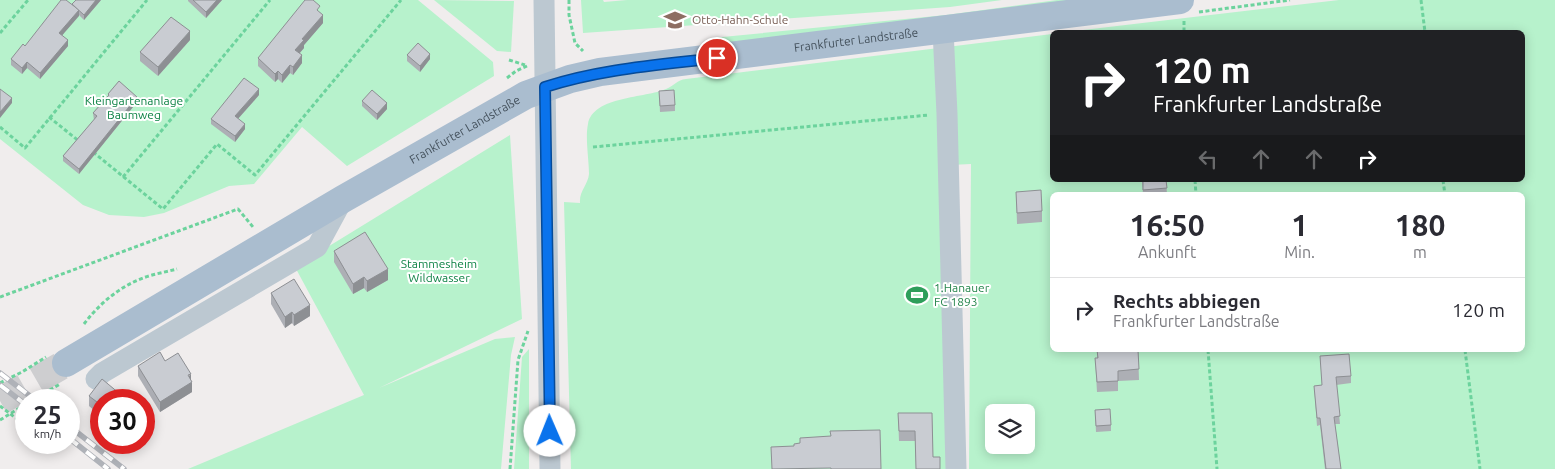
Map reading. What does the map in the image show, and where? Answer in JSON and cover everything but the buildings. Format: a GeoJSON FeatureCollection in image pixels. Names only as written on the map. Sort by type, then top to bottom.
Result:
{"type":"FeatureCollection","features":[{"type":"Feature","properties":{"kind":"main road","name":"Frankfurter Landstraße"},"geometry":{"type":"LineString","coordinates":[[66,363],[343,199],[526,95],[545,87],[600,72],[1180,0]]}},
{"type":"Feature","properties":{"kind":"street"},"geometry":{"type":"LineString","coordinates":[[544,0],[550,469]]}},
{"type":"Feature","properties":{"kind":"street"},"geometry":{"type":"LineString","coordinates":[[943,30],[947,114],[956,469]]}},
{"type":"Feature","properties":{"kind":"street"},"geometry":{"type":"LineString","coordinates":[[96,380],[102,372],[317,247],[343,199]]}},
{"type":"Feature","properties":{"kind":"path"},"geometry":{"type":"LineString","coordinates":[[0,33],[28,0]]}},
{"type":"Feature","properties":{"kind":"path"},"geometry":{"type":"LineString","coordinates":[[0,127],[25,148],[147,0]]}},
{"type":"Feature","properties":{"kind":"path"},"geometry":{"type":"LineString","coordinates":[[123,177],[270,0]]}},
{"type":"Feature","properties":{"kind":"path"},"geometry":{"type":"LineString","coordinates":[[49,117],[163,209],[216,144],[255,175],[401,0]]}},
{"type":"Feature","properties":{"kind":"path"},"geometry":{"type":"LineString","coordinates":[[569,0],[569,15],[575,43],[583,51]]}},
{"type":"Feature","properties":{"kind":"path"},"geometry":{"type":"LineString","coordinates":[[1421,0],[1425,30]]}},
{"type":"Feature","properties":{"kind":"path"},"geometry":{"type":"LineString","coordinates":[[509,60],[528,66]]}},
{"type":"Feature","properties":{"kind":"path"},"geometry":{"type":"LineString","coordinates":[[593,147],[947,114]]}},
{"type":"Feature","properties":{"kind":"path"},"geometry":{"type":"LineString","coordinates":[[0,297],[238,209],[254,228]]}},
{"type":"Feature","properties":{"kind":"path"},"geometry":{"type":"LineString","coordinates":[[510,469],[518,360],[529,328]]}},
{"type":"Feature","properties":{"kind":"path"},"geometry":{"type":"LineString","coordinates":[[1208,352],[1217,469]]}},
{"type":"Feature","properties":{"kind":"path"},"geometry":{"type":"LineString","coordinates":[[1465,352],[1480,469]]}},
{"type":"Feature","properties":{"kind":"path"},"geometry":{"type":"LineString","coordinates":[[0,383],[22,372]]}},
{"type":"Feature","properties":{"kind":"path"},"geometry":{"type":"LineString","coordinates":[[0,406],[15,417]]}},
{"type":"Feature","properties":{"kind":"path"},"geometry":{"type":"LineString","coordinates":[[0,420],[15,411]]}},
{"type":"Feature","properties":{"kind":"green space","name":"Kleingartenanlage Baumweg"},"geometry":{"type":"Polygon","coordinates":[[[0,0],[418,0],[493,62],[494,76],[347,166],[302,127],[254,184],[229,186],[164,213],[144,217],[109,215],[83,205],[0,139],[0,0]]]}},
{"type":"Feature","properties":{"kind":"green space"},"geometry":{"type":"Polygon","coordinates":[[[434,0],[514,1],[511,52],[497,51],[434,0]]]}},
{"type":"Feature","properties":{"kind":"green space","name":"Otto-Hahn-Schule"},"geometry":{"type":"Polygon","coordinates":[[[581,0],[603,0],[604,2],[627,0],[1002,0],[950,7],[583,33],[581,0]]]}},
{"type":"Feature","properties":{"kind":"green space"},"geometry":{"type":"Polygon","coordinates":[[[1057,0],[1113,0],[943,23],[711,44],[712,38],[946,15],[1057,0]]]}},
{"type":"Feature","properties":{"kind":"green space"},"geometry":{"type":"Polygon","coordinates":[[[1339,0],[1555,0],[1555,469],[969,469],[971,164],[950,165],[950,469],[571,469],[564,202],[580,203],[589,174],[587,130],[592,115],[599,108],[610,103],[657,92],[669,88],[678,82],[1050,34],[1050,182],[1525,182],[1525,30],[1083,30],[1339,0]]]}},
{"type":"Feature","properties":{"kind":"green space","name":"Stammesheim Wildwasser"},"geometry":{"type":"Polygon","coordinates":[[[510,135],[522,319],[379,388],[495,339],[515,337],[511,355],[501,469],[188,469],[364,395],[295,267],[510,135]]]}},
{"type":"Feature","properties":{"kind":"green space"},"geometry":{"type":"Polygon","coordinates":[[[529,349],[529,469],[514,469],[522,357],[529,349]]]}},
{"type":"Feature","properties":{"kind":"tunnel"},"geometry":{"type":"LineString","coordinates":[[0,401],[66,363]]}},
{"type":"Feature","properties":{"kind":"railway"},"geometry":{"type":"LineString","coordinates":[[0,373],[21,389]]}},
{"type":"Feature","properties":{"kind":"railway"},"geometry":{"type":"LineString","coordinates":[[0,385],[15,397]]}},
{"type":"Feature","properties":{"kind":"railway"},"geometry":{"type":"LineString","coordinates":[[80,435],[124,469]]}},
{"type":"Feature","properties":{"kind":"railway"},"geometry":{"type":"LineString","coordinates":[[80,447],[108,469]]}},
{"type":"Feature","properties":{"kind":"place","name":"Otto-Hahn-Schule"},"geometry":{"type":"Point","coordinates":[675,20]}},
{"type":"Feature","properties":{"kind":"place","name":"1.Hanauer FC 1893"},"geometry":{"type":"Point","coordinates":[917,295]}},
{"type":"Feature","properties":{"kind":"route"},"geometry":{"type":"LineString","coordinates":[[550,431],[545,87],[600,72],[717,58]]}}]}
